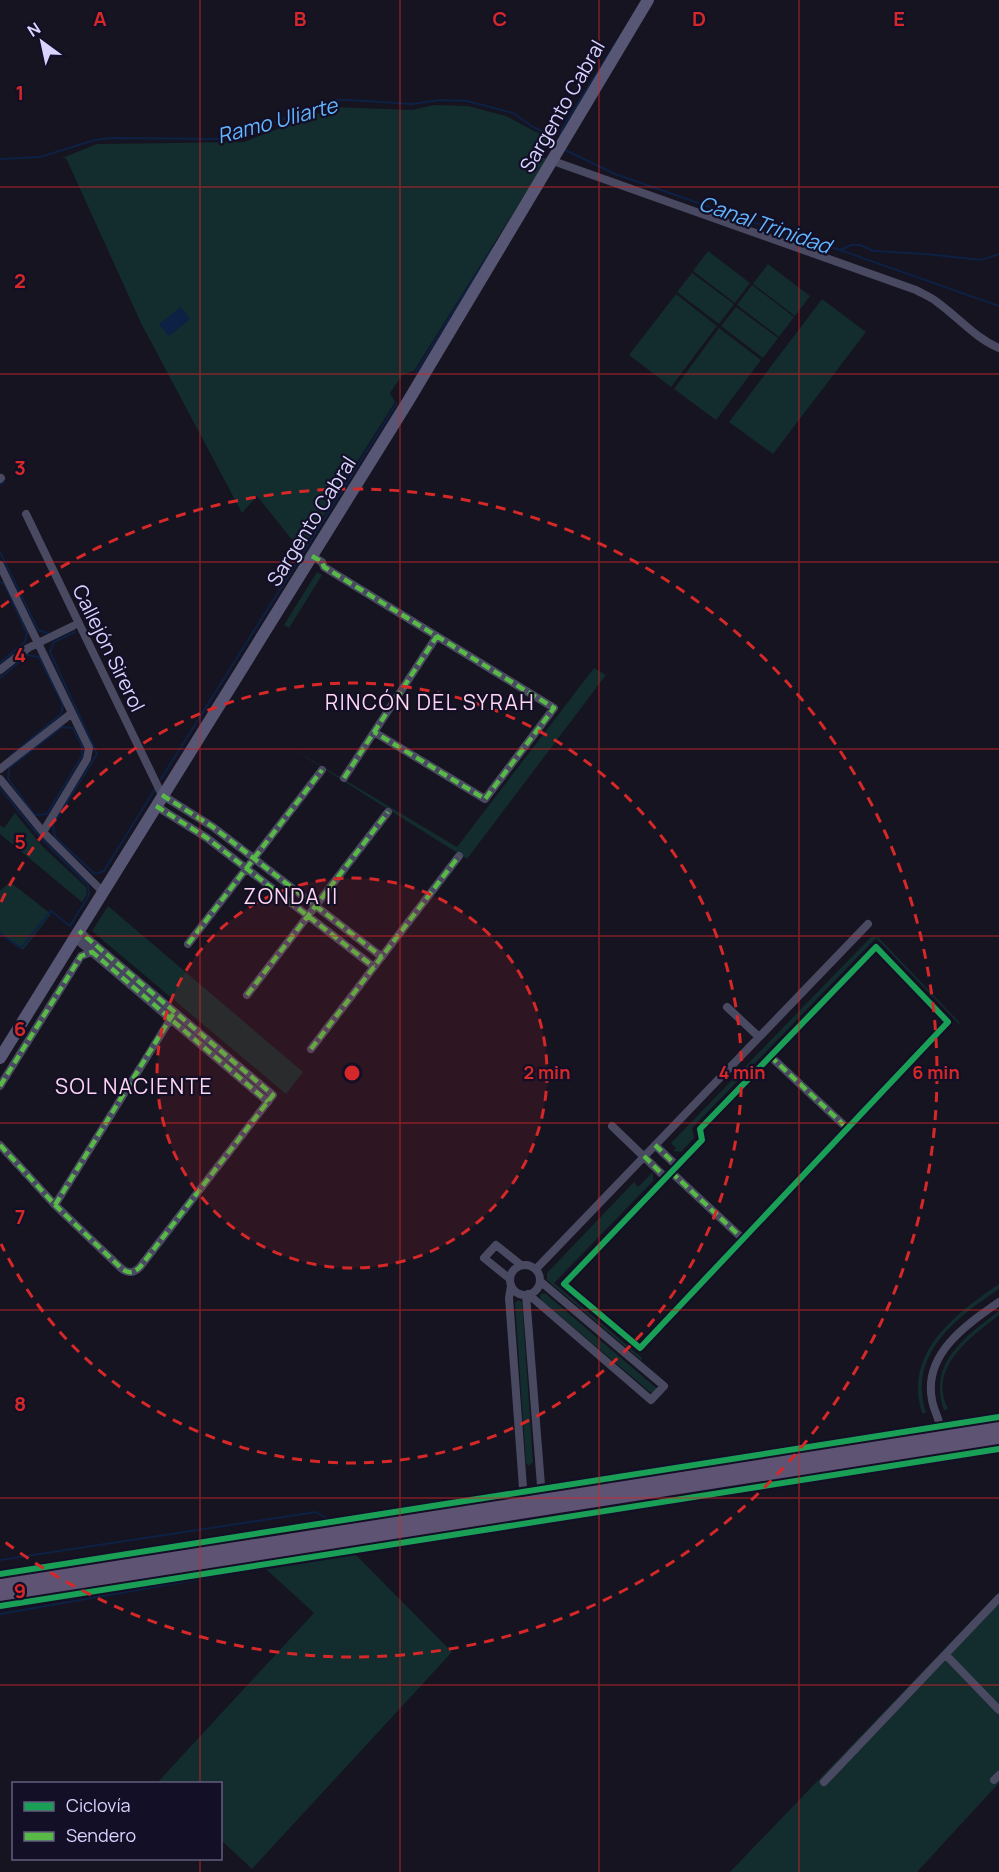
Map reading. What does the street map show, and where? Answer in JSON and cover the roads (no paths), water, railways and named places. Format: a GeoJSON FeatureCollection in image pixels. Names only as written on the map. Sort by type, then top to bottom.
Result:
{"type":"FeatureCollection","features":[{"type":"Feature","properties":{"kind":"main road","name":"Sargento Cabral"},"geometry":{"type":"LineString","coordinates":[[0,1058],[407,403],[648,0]]}},
{"type":"Feature","properties":{"kind":"main road"},"geometry":{"type":"LineString","coordinates":[[0,1596],[751,1472],[999,1427]]}},
{"type":"Feature","properties":{"kind":"main road"},"geometry":{"type":"LineString","coordinates":[[0,1583],[542,1498],[999,1439]]}},
{"type":"Feature","properties":{"kind":"street"},"geometry":{"type":"LineString","coordinates":[[558,153],[916,290],[937,301],[990,344],[999,348]]}},
{"type":"Feature","properties":{"kind":"street","name":"Callejón Sirerol"},"geometry":{"type":"LineString","coordinates":[[26,514],[159,801]]}},
{"type":"Feature","properties":{"kind":"street"},"geometry":{"type":"LineString","coordinates":[[310,559],[322,562],[324,567],[554,708],[485,799],[374,732]]}},
{"type":"Feature","properties":{"kind":"street"},"geometry":{"type":"LineString","coordinates":[[0,566],[89,748],[87,759],[43,832]]}},
{"type":"Feature","properties":{"kind":"street"},"geometry":{"type":"LineString","coordinates":[[0,670],[28,648],[73,626]]}},
{"type":"Feature","properties":{"kind":"street"},"geometry":{"type":"LineString","coordinates":[[344,778],[437,636]]}},
{"type":"Feature","properties":{"kind":"street"},"geometry":{"type":"LineString","coordinates":[[0,770],[72,713]]}},
{"type":"Feature","properties":{"kind":"street"},"geometry":{"type":"LineString","coordinates":[[188,944],[322,770]]}},
{"type":"Feature","properties":{"kind":"street"},"geometry":{"type":"LineString","coordinates":[[0,779],[43,832],[103,892]]}},
{"type":"Feature","properties":{"kind":"street"},"geometry":{"type":"LineString","coordinates":[[159,801],[213,827],[382,957]]}},
{"type":"Feature","properties":{"kind":"street"},"geometry":{"type":"LineString","coordinates":[[159,801],[374,967]]}},
{"type":"Feature","properties":{"kind":"street"},"geometry":{"type":"LineString","coordinates":[[247,995],[388,812]]}},
{"type":"Feature","properties":{"kind":"street"},"geometry":{"type":"LineString","coordinates":[[311,1048],[459,856]]}},
{"type":"Feature","properties":{"kind":"street"},"geometry":{"type":"LineString","coordinates":[[536,1269],[868,924]]}},
{"type":"Feature","properties":{"kind":"street"},"geometry":{"type":"LineString","coordinates":[[77,935],[92,952],[111,963]]}},
{"type":"Feature","properties":{"kind":"street"},"geometry":{"type":"LineString","coordinates":[[0,1145],[55,1205],[122,1269],[129,1272],[136,1271],[268,1102],[218,1053],[77,935]]}},
{"type":"Feature","properties":{"kind":"street"},"geometry":{"type":"LineString","coordinates":[[876,947],[948,1022],[640,1348],[564,1284],[702,1140],[700,1129],[770,1056],[876,947]]}},
{"type":"Feature","properties":{"kind":"street"},"geometry":{"type":"LineString","coordinates":[[0,1086],[81,956],[92,952]]}},
{"type":"Feature","properties":{"kind":"street"},"geometry":{"type":"LineString","coordinates":[[727,1006],[759,1037]]}},
{"type":"Feature","properties":{"kind":"street"},"geometry":{"type":"LineString","coordinates":[[55,1205],[173,1015]]}},
{"type":"Feature","properties":{"kind":"street"},"geometry":{"type":"LineString","coordinates":[[770,1056],[847,1128]]}},
{"type":"Feature","properties":{"kind":"street"},"geometry":{"type":"LineString","coordinates":[[612,1126],[644,1156],[671,1172],[743,1239]]}},
{"type":"Feature","properties":{"kind":"street"},"geometry":{"type":"LineString","coordinates":[[655,1145],[671,1172]]}},
{"type":"Feature","properties":{"kind":"street"},"geometry":{"type":"LineString","coordinates":[[527,1295],[537,1290],[540,1276],[536,1269],[521,1265],[496,1245],[484,1258],[510,1282],[517,1292],[527,1295],[651,1400],[664,1386],[540,1281]]}},
{"type":"Feature","properties":{"kind":"street"},"geometry":{"type":"LineString","coordinates":[[521,1265],[516,1268],[510,1282],[509,1299],[524,1501]]}},
{"type":"Feature","properties":{"kind":"street"},"geometry":{"type":"LineString","coordinates":[[527,1295],[542,1498]]}},
{"type":"Feature","properties":{"kind":"street"},"geometry":{"type":"LineString","coordinates":[[939,1422],[932,1400],[931,1381],[935,1365],[947,1345],[957,1335],[999,1302]]}},
{"type":"Feature","properties":{"kind":"street"},"geometry":{"type":"LineString","coordinates":[[824,1782],[999,1598]]}},
{"type":"Feature","properties":{"kind":"street"},"geometry":{"type":"LineString","coordinates":[[945,1655],[999,1710]]}},
{"type":"Feature","properties":{"kind":"water"},"geometry":{"type":"Polygon","coordinates":[[[181,307],[190,319],[169,336],[159,324],[181,307]]]}},
{"type":"Feature","properties":{"kind":"waterway"},"geometry":{"type":"LineString","coordinates":[[560,136],[563,127],[617,41]]}},
{"type":"Feature","properties":{"kind":"waterway","name":"Ramo Uliarte"},"geometry":{"type":"LineString","coordinates":[[0,159],[40,157],[95,140],[111,138],[220,139],[247,132],[337,100],[412,104],[440,100],[467,101],[513,113],[533,127],[554,137],[550,142],[557,146]]}},
{"type":"Feature","properties":{"kind":"waterway","name":"Canal Trinidad"},"geometry":{"type":"LineString","coordinates":[[565,150],[615,174],[840,250],[851,245],[860,245],[874,251],[981,260],[999,254]]}},
{"type":"Feature","properties":{"kind":"waterway"},"geometry":{"type":"LineString","coordinates":[[416,372],[492,249]]}},
{"type":"Feature","properties":{"kind":"waterway"},"geometry":{"type":"LineString","coordinates":[[840,250],[999,306]]}},
{"type":"Feature","properties":{"kind":"waterway"},"geometry":{"type":"LineString","coordinates":[[161,779],[397,403]]}},
{"type":"Feature","properties":{"kind":"waterway"},"geometry":{"type":"LineString","coordinates":[[0,484],[4,482]]}},
{"type":"Feature","properties":{"kind":"waterway"},"geometry":{"type":"LineString","coordinates":[[0,552],[38,630],[50,634]]}},
{"type":"Feature","properties":{"kind":"waterway"},"geometry":{"type":"LineString","coordinates":[[0,582],[4,583],[27,633],[25,642],[0,663]]}},
{"type":"Feature","properties":{"kind":"waterway"},"geometry":{"type":"LineString","coordinates":[[75,632],[54,642],[50,652],[97,754],[54,823],[55,837],[95,874],[104,871],[155,789]]}},
{"type":"Feature","properties":{"kind":"waterway"},"geometry":{"type":"LineString","coordinates":[[0,678],[28,655],[39,657],[63,705],[61,714],[10,756]]}},
{"type":"Feature","properties":{"kind":"waterway"},"geometry":{"type":"LineString","coordinates":[[62,727],[73,728],[82,746],[82,756],[47,814],[35,815],[8,779],[9,768],[62,727]]}},
{"type":"Feature","properties":{"kind":"waterway"},"geometry":{"type":"LineString","coordinates":[[0,788],[38,835],[88,885],[89,895],[70,926],[51,911],[22,947],[0,933]]}},
{"type":"Feature","properties":{"kind":"waterway"},"geometry":{"type":"LineString","coordinates":[[0,1614],[355,1552],[999,1452]]}},
{"type":"Feature","properties":{"kind":"waterway"},"geometry":{"type":"LineString","coordinates":[[0,1560],[316,1512],[329,1520]]}},
{"type":"Feature","properties":{"kind":"district","name":"RINCÓN DEL SYRAH"},"geometry":{"type":"Point","coordinates":[430,702]}},
{"type":"Feature","properties":{"kind":"district","name":"ZONDA II"},"geometry":{"type":"Point","coordinates":[291,896]}},
{"type":"Feature","properties":{"kind":"district","name":"SOL NACIENTE"},"geometry":{"type":"Point","coordinates":[134,1086]}}]}
